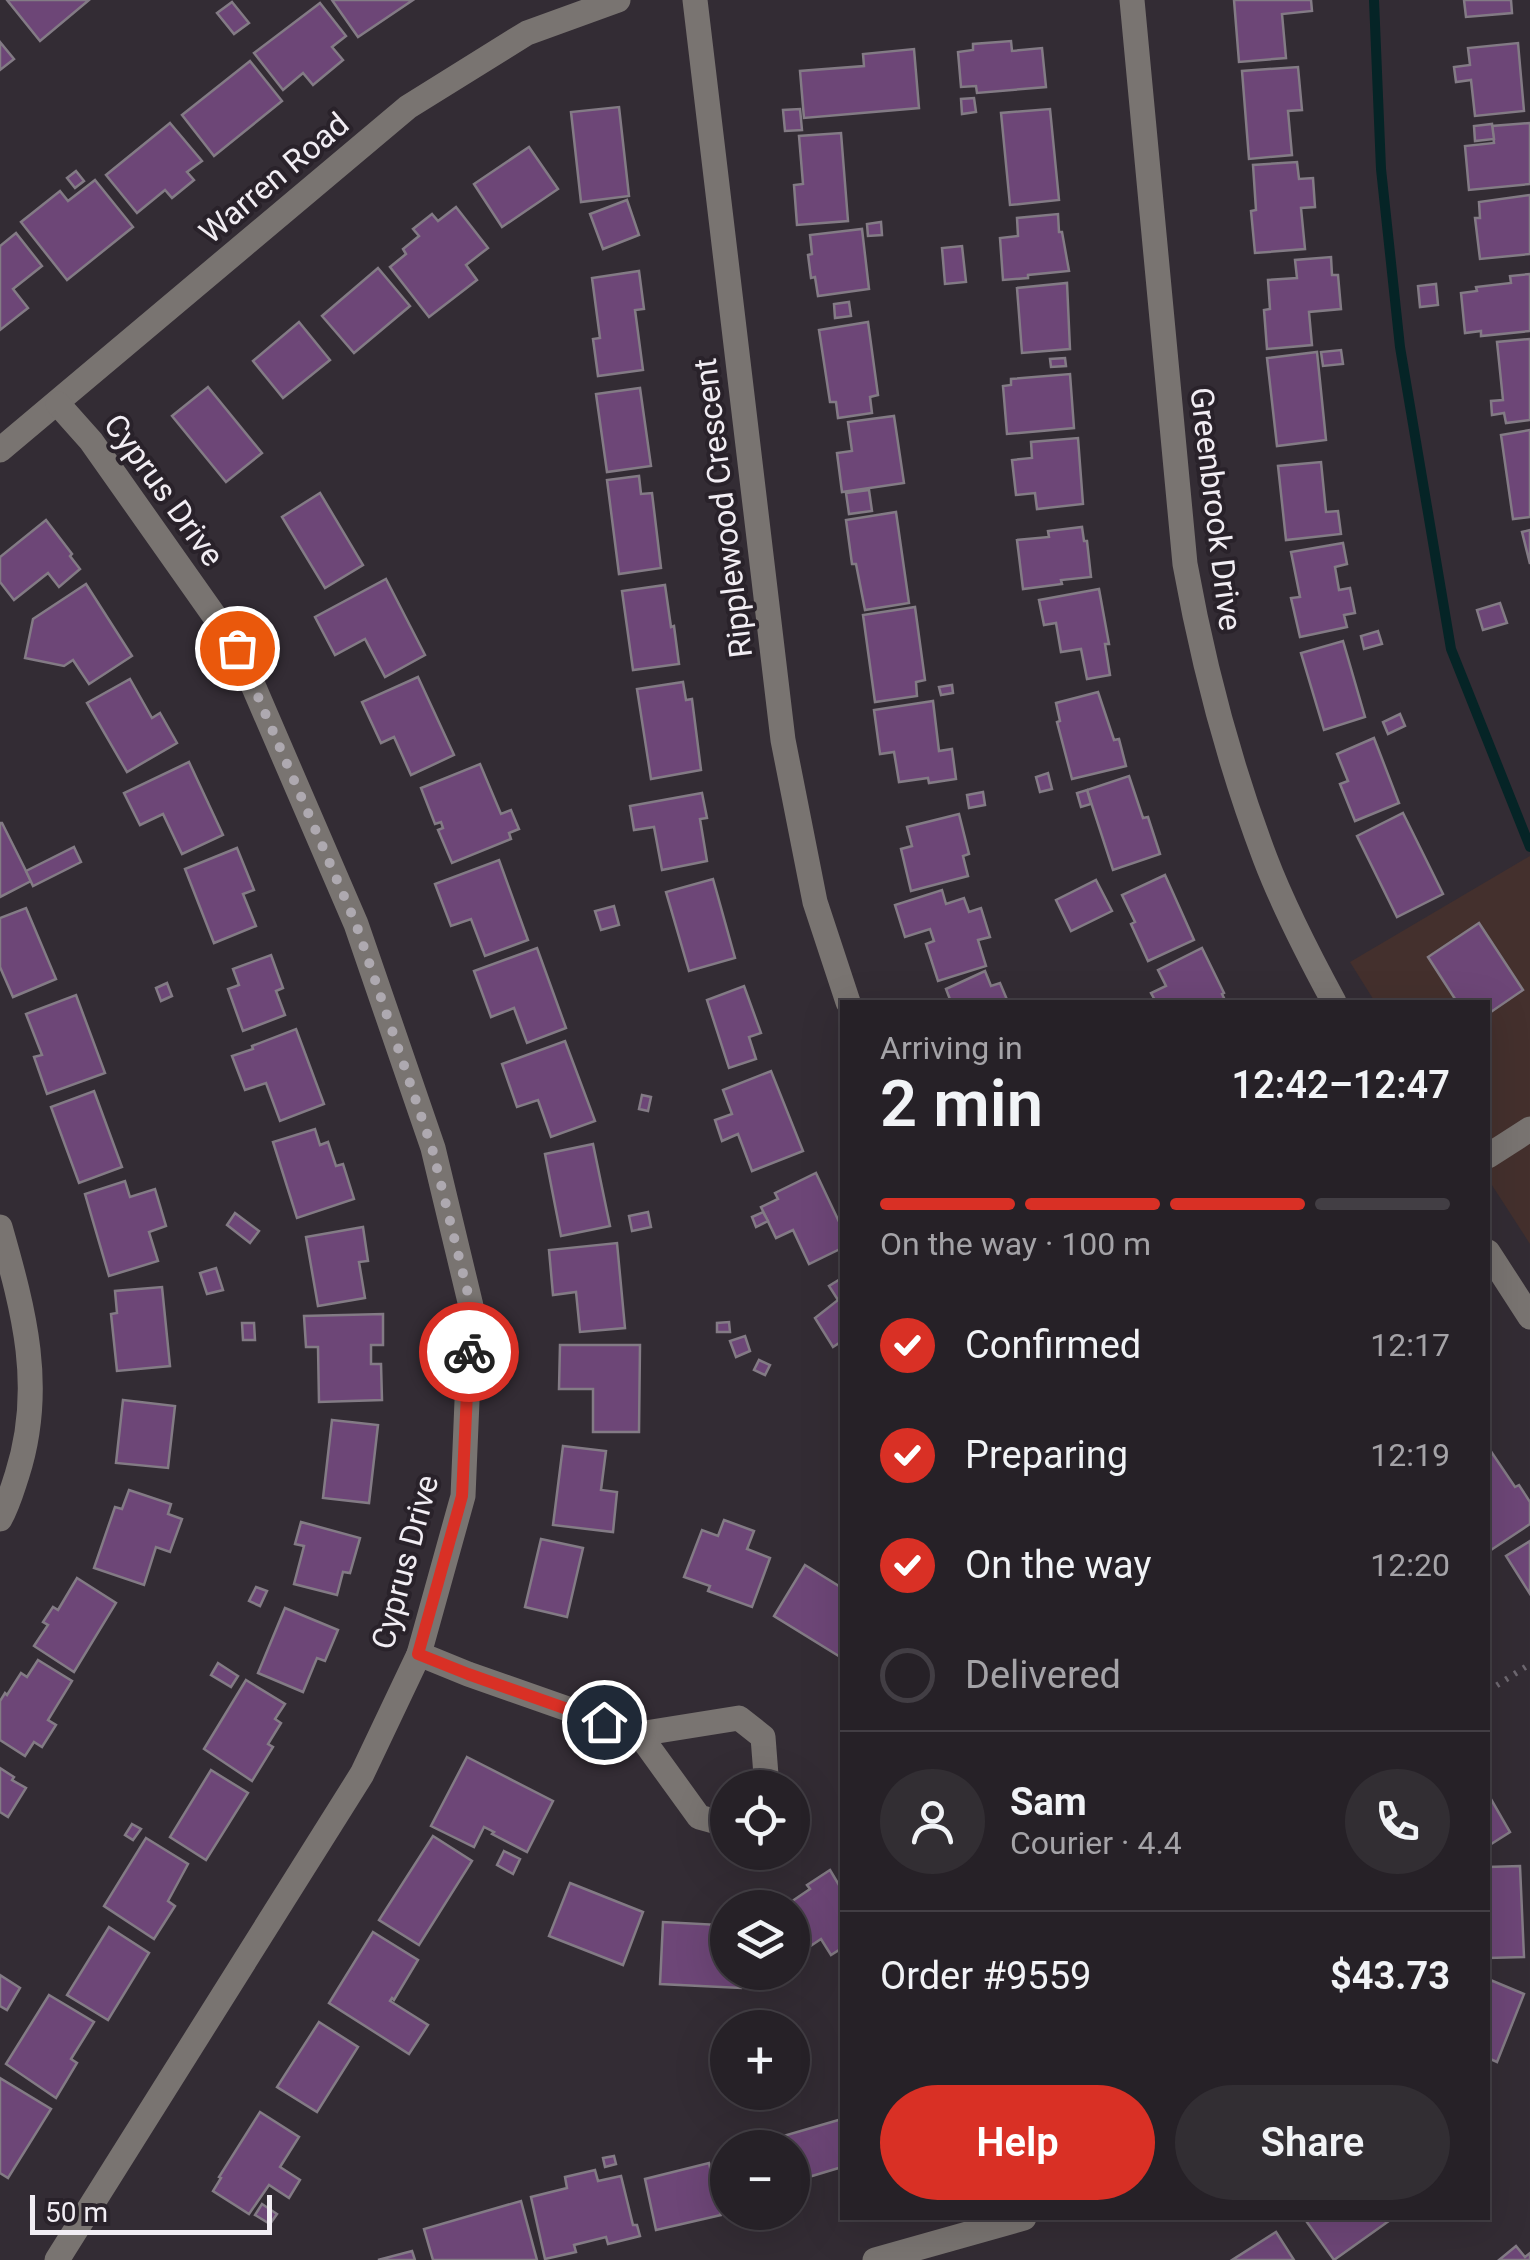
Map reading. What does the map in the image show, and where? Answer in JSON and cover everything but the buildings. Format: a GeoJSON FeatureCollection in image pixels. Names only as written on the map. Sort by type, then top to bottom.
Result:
{"type":"FeatureCollection","features":[{"type":"Feature","properties":{"kind":"street","name":"Warren Road"},"geometry":{"type":"LineString","coordinates":[[0,450],[408,107],[528,32],[618,0]]}},
{"type":"Feature","properties":{"kind":"street","name":"Ripplewood Crescent"},"geometry":{"type":"LineString","coordinates":[[695,0],[783,740],[814,902],[847,1000]]}},
{"type":"Feature","properties":{"kind":"street","name":"Greenbrook Drive"},"geometry":{"type":"LineString","coordinates":[[1132,0],[1184,564],[1199,640],[1213,697],[1266,859],[1333,1000]]}},
{"type":"Feature","properties":{"kind":"street","name":"Cyprus Drive"},"geometry":{"type":"LineString","coordinates":[[57,2260],[362,1774],[418,1654],[462,1496],[471,1306],[432,1148],[356,924],[237,648],[91,441],[58,404]]}},
{"type":"Feature","properties":{"kind":"street"},"geometry":{"type":"LineString","coordinates":[[1490,1155],[1530,1129]]}},
{"type":"Feature","properties":{"kind":"street"},"geometry":{"type":"LineString","coordinates":[[0,1228],[21,1303],[32,1400],[23,1455],[0,1519]]}},
{"type":"Feature","properties":{"kind":"street"},"geometry":{"type":"LineString","coordinates":[[1490,1255],[1530,1317]]}},
{"type":"Feature","properties":{"kind":"street"},"geometry":{"type":"LineString","coordinates":[[418,1654],[638,1734],[738,1718],[764,1737],[767,1770]]}},
{"type":"Feature","properties":{"kind":"street"},"geometry":{"type":"LineString","coordinates":[[638,1734],[698,1818],[710,1821]]}},
{"type":"Feature","properties":{"kind":"street"},"geometry":{"type":"LineString","coordinates":[[875,2260],[1017,2220]]}},
{"type":"Feature","properties":{"kind":"path"},"geometry":{"type":"LineString","coordinates":[[1490,1690],[1530,1664]]}},
{"type":"Feature","properties":{"kind":"shaded area"},"geometry":{"type":"Polygon","coordinates":[[[1530,856],[1530,1244],[1490,1182],[1490,1000],[1374,1000],[1350,962],[1530,856]]]}},
{"type":"Feature","properties":{"kind":"waterway"},"geometry":{"type":"LineString","coordinates":[[1374,0],[1381,169],[1400,347],[1451,649],[1530,847]]}},
{"type":"Feature","properties":{"kind":"way so far"},"geometry":{"type":"LineString","coordinates":[[237,648],[356,924],[432,1148],[471,1306],[469,1352]]}},
{"type":"Feature","properties":{"kind":"route"},"geometry":{"type":"LineString","coordinates":[[469,1352],[462,1496],[418,1654],[604,1722]]}}]}
